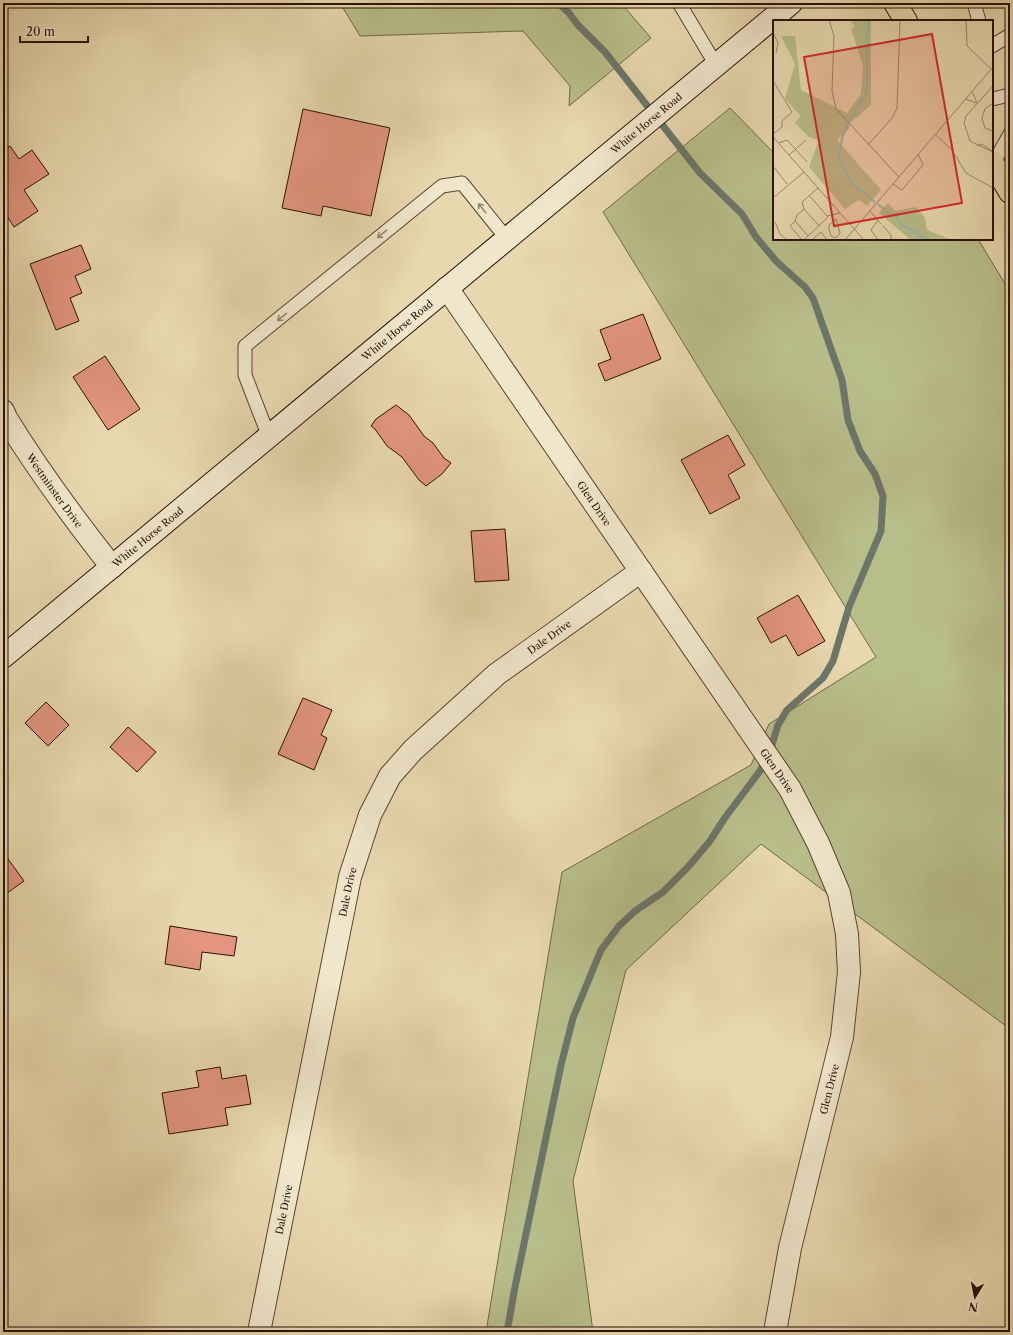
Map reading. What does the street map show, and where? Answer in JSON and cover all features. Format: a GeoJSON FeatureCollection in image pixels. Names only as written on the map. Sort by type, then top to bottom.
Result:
{"type":"FeatureCollection","features":[{"type":"Feature","properties":{"kind":"main road"},"geometry":{"type":"LineString","coordinates":[[895,3],[905,20]]}},
{"type":"Feature","properties":{"kind":"main road"},"geometry":{"type":"LineString","coordinates":[[993,163],[1010,192]]}},
{"type":"Feature","properties":{"kind":"street","name":"White Horse Road"},"geometry":{"type":"LineString","coordinates":[[3,657],[791,3]]}},
{"type":"Feature","properties":{"kind":"street","name":"Glen Drive"},"geometry":{"type":"LineString","coordinates":[[447,288],[790,789],[818,843],[839,893],[847,934],[849,972],[842,1037],[790,1248],[775,1332]]}},
{"type":"Feature","properties":{"kind":"street","name":"Westminster Drive"},"geometry":{"type":"LineString","coordinates":[[3,411],[31,458],[77,524],[112,568]]}},
{"type":"Feature","properties":{"kind":"street","name":"Dale Drive"},"geometry":{"type":"LineString","coordinates":[[259,1332],[350,877],[370,815],[390,776],[413,750],[497,674],[641,571]]}},
{"type":"Feature","properties":{"kind":"lane"},"geometry":{"type":"LineString","coordinates":[[679,3],[716,65]]}},
{"type":"Feature","properties":{"kind":"lane"},"geometry":{"type":"LineString","coordinates":[[974,3],[979,20]]}},
{"type":"Feature","properties":{"kind":"lane"},"geometry":{"type":"LineString","coordinates":[[993,45],[1010,35]]}},
{"type":"Feature","properties":{"kind":"lane"},"geometry":{"type":"LineString","coordinates":[[993,99],[1010,95]]}},
{"type":"Feature","properties":{"kind":"lane"},"geometry":{"type":"LineString","coordinates":[[993,163],[1010,134]]}},
{"type":"Feature","properties":{"kind":"lane"},"geometry":{"type":"LineString","coordinates":[[269,437],[245,375],[245,346],[442,186],[462,183],[507,239]]}},
{"type":"Feature","properties":{"kind":"green space"},"geometry":{"type":"Polygon","coordinates":[[[340,3],[621,3],[651,38],[569,106],[570,86],[523,31],[360,36],[340,3]]]}},
{"type":"Feature","properties":{"kind":"green space"},"geometry":{"type":"Polygon","coordinates":[[[730,108],[773,152],[773,240],[979,240],[1010,292],[1010,1029],[761,844],[626,970],[573,1181],[593,1332],[486,1332],[562,872],[751,765],[769,724],[876,657],[603,212],[730,108]]]}},
{"type":"Feature","properties":{"kind":"building"},"geometry":{"type":"Polygon","coordinates":[[[303,109],[390,128],[371,216],[323,206],[321,216],[282,208],[303,109]]]}},
{"type":"Feature","properties":{"kind":"building"},"geometry":{"type":"Polygon","coordinates":[[[10,146],[19,159],[32,150],[49,174],[24,190],[38,211],[14,227],[3,210],[3,151],[10,146]]]}},
{"type":"Feature","properties":{"kind":"building"},"geometry":{"type":"Polygon","coordinates":[[[81,245],[91,269],[75,276],[82,293],[70,298],[79,321],[56,330],[30,264],[81,245]]]}},
{"type":"Feature","properties":{"kind":"building"},"geometry":{"type":"Polygon","coordinates":[[[643,314],[661,359],[605,381],[598,364],[611,359],[600,330],[643,314]]]}},
{"type":"Feature","properties":{"kind":"building"},"geometry":{"type":"Polygon","coordinates":[[[105,356],[140,409],[108,430],[73,377],[105,356]]]}},
{"type":"Feature","properties":{"kind":"building"},"geometry":{"type":"Polygon","coordinates":[[[396,405],[409,415],[424,436],[433,443],[444,458],[451,463],[442,474],[426,486],[419,480],[402,457],[387,446],[375,429],[371,426],[376,419],[396,405]]]}},
{"type":"Feature","properties":{"kind":"building"},"geometry":{"type":"Polygon","coordinates":[[[728,435],[745,465],[728,475],[740,498],[710,514],[681,460],[728,435]]]}},
{"type":"Feature","properties":{"kind":"building"},"geometry":{"type":"Polygon","coordinates":[[[505,529],[509,580],[475,582],[471,531],[505,529]]]}},
{"type":"Feature","properties":{"kind":"building"},"geometry":{"type":"Polygon","coordinates":[[[798,595],[825,641],[798,656],[786,635],[771,643],[757,618],[798,595]]]}},
{"type":"Feature","properties":{"kind":"building"},"geometry":{"type":"Polygon","coordinates":[[[303,698],[332,710],[321,735],[327,738],[314,770],[278,754],[303,698]]]}},
{"type":"Feature","properties":{"kind":"building"},"geometry":{"type":"Polygon","coordinates":[[[46,702],[69,725],[48,746],[25,723],[46,702]]]}},
{"type":"Feature","properties":{"kind":"building"},"geometry":{"type":"Polygon","coordinates":[[[128,727],[156,752],[137,772],[110,747],[128,727]]]}},
{"type":"Feature","properties":{"kind":"building"},"geometry":{"type":"Polygon","coordinates":[[[3,852],[24,881],[3,896],[3,852]]]}},
{"type":"Feature","properties":{"kind":"building"},"geometry":{"type":"Polygon","coordinates":[[[170,926],[237,937],[234,956],[202,952],[200,970],[165,964],[170,926]]]}},
{"type":"Feature","properties":{"kind":"building"},"geometry":{"type":"Polygon","coordinates":[[[220,1067],[222,1079],[246,1075],[251,1104],[225,1108],[228,1125],[169,1134],[162,1093],[199,1087],[196,1071],[220,1067]]]}},
{"type":"Feature","properties":{"kind":"waterway"},"geometry":{"type":"LineString","coordinates":[[507,1332],[561,1065],[573,1018],[601,950],[619,926],[635,911],[663,892],[688,867],[710,841],[724,819],[760,771],[771,748],[778,725],[787,710],[823,678],[833,661],[849,607],[881,531],[883,496],[875,474],[860,451],[848,420],[842,380],[813,298],[805,287],[776,261],[756,237],[742,214],[700,173],[605,52],[577,24],[569,13],[556,3]]}}]}
